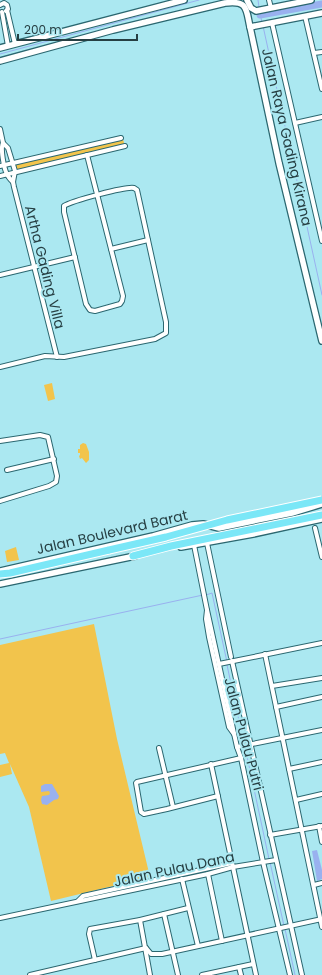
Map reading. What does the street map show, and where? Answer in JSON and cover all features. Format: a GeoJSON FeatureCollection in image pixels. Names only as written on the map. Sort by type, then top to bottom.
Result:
{"type":"FeatureCollection","features":[{"type":"Feature","properties":{"kind":"highway"},"geometry":{"type":"LineString","coordinates":[[0,572],[10,573],[166,537],[227,520],[321,504]]}},
{"type":"Feature","properties":{"kind":"highway"},"geometry":{"type":"LineString","coordinates":[[133,556],[171,546],[322,516]]}},
{"type":"Feature","properties":{"kind":"main road"},"geometry":{"type":"LineString","coordinates":[[0,60],[184,0]]}},
{"type":"Feature","properties":{"kind":"main road"},"geometry":{"type":"LineString","coordinates":[[247,0],[251,8],[256,11],[298,1],[311,0]]}},
{"type":"Feature","properties":{"kind":"main road"},"geometry":{"type":"LineString","coordinates":[[0,48],[226,1]]}},
{"type":"Feature","properties":{"kind":"main road","name":"Jalan Raya Gading Kirana"},"geometry":{"type":"LineString","coordinates":[[226,1],[237,1],[242,3],[245,7],[278,156],[322,341]]}},
{"type":"Feature","properties":{"kind":"main road"},"geometry":{"type":"LineString","coordinates":[[250,27],[322,13]]}},
{"type":"Feature","properties":{"kind":"main road","name":"Jalan Boulevard Barat"},"geometry":{"type":"LineString","coordinates":[[0,572],[153,536],[192,525],[203,524],[219,528],[292,513],[321,504]]}},
{"type":"Feature","properties":{"kind":"main road","name":"Jalan Boulevard Barat"},"geometry":{"type":"LineString","coordinates":[[0,584],[322,519]]}},
{"type":"Feature","properties":{"kind":"street"},"geometry":{"type":"LineString","coordinates":[[269,0],[270,8]]}},
{"type":"Feature","properties":{"kind":"street"},"geometry":{"type":"LineString","coordinates":[[0,5],[5,2],[7,6],[15,44]]}},
{"type":"Feature","properties":{"kind":"street"},"geometry":{"type":"LineString","coordinates":[[7,10],[1,11],[8,46]]}},
{"type":"Feature","properties":{"kind":"street"},"geometry":{"type":"LineString","coordinates":[[305,16],[320,72],[322,89]]}},
{"type":"Feature","properties":{"kind":"street"},"geometry":{"type":"LineString","coordinates":[[271,23],[320,227],[322,241]]}},
{"type":"Feature","properties":{"kind":"street"},"geometry":{"type":"LineString","coordinates":[[314,53],[322,52]]}},
{"type":"Feature","properties":{"kind":"street"},"geometry":{"type":"LineString","coordinates":[[295,123],[322,118]]}},
{"type":"Feature","properties":{"kind":"street"},"geometry":{"type":"LineString","coordinates":[[0,129],[3,143],[8,148],[16,172],[13,182]]}},
{"type":"Feature","properties":{"kind":"street"},"geometry":{"type":"LineString","coordinates":[[2,165],[121,138]]}},
{"type":"Feature","properties":{"kind":"street","name":"Artha Gading Villa"},"geometry":{"type":"LineString","coordinates":[[3,143],[1,149],[2,165],[13,182],[57,357]]}},
{"type":"Feature","properties":{"kind":"street"},"geometry":{"type":"LineString","coordinates":[[0,176],[125,146]]}},
{"type":"Feature","properties":{"kind":"street"},"geometry":{"type":"LineString","coordinates":[[0,367],[45,356],[64,358],[156,339],[166,333],[166,322],[148,240],[136,190],[134,188],[128,188],[98,195],[70,202],[64,206],[64,212],[86,304],[90,310],[95,311],[118,305],[122,301],[123,296],[111,249],[98,195],[88,155]]}},
{"type":"Feature","properties":{"kind":"street"},"geometry":{"type":"LineString","coordinates":[[111,249],[148,240]]}},
{"type":"Feature","properties":{"kind":"street"},"geometry":{"type":"LineString","coordinates":[[0,275],[75,257]]}},
{"type":"Feature","properties":{"kind":"street"},"geometry":{"type":"LineString","coordinates":[[0,441],[40,435],[46,436],[49,439],[57,476],[56,482],[0,501]]}},
{"type":"Feature","properties":{"kind":"street"},"geometry":{"type":"LineString","coordinates":[[8,470],[54,459]]}},
{"type":"Feature","properties":{"kind":"street"},"geometry":{"type":"LineString","coordinates":[[315,528],[322,557]]}},
{"type":"Feature","properties":{"kind":"street"},"geometry":{"type":"LineString","coordinates":[[207,543],[249,744],[270,835],[274,861],[302,975]]}},
{"type":"Feature","properties":{"kind":"street","name":"Jalan Pulau Putri"},"geometry":{"type":"LineString","coordinates":[[194,545],[208,610],[206,618],[219,664],[229,727],[234,734],[241,758],[281,928],[290,975]]}},
{"type":"Feature","properties":{"kind":"street"},"geometry":{"type":"LineString","coordinates":[[219,664],[231,660],[322,643]]}},
{"type":"Feature","properties":{"kind":"street"},"geometry":{"type":"LineString","coordinates":[[265,654],[322,927]]}},
{"type":"Feature","properties":{"kind":"street"},"geometry":{"type":"LineString","coordinates":[[272,686],[322,678]]}},
{"type":"Feature","properties":{"kind":"street"},"geometry":{"type":"LineString","coordinates":[[276,706],[322,697]]}},
{"type":"Feature","properties":{"kind":"street"},"geometry":{"type":"LineString","coordinates":[[238,747],[322,730]]}},
{"type":"Feature","properties":{"kind":"street"},"geometry":{"type":"LineString","coordinates":[[159,748],[173,808]]}},
{"type":"Feature","properties":{"kind":"street"},"geometry":{"type":"LineString","coordinates":[[218,796],[144,814],[141,812],[136,787],[137,782],[241,758]]}},
{"type":"Feature","properties":{"kind":"street"},"geometry":{"type":"LineString","coordinates":[[289,769],[322,762]]}},
{"type":"Feature","properties":{"kind":"street"},"geometry":{"type":"LineString","coordinates":[[211,764],[256,975]]}},
{"type":"Feature","properties":{"kind":"street"},"geometry":{"type":"LineString","coordinates":[[296,800],[322,794]]}},
{"type":"Feature","properties":{"kind":"street"},"geometry":{"type":"LineString","coordinates":[[270,835],[320,826],[322,842]]}},
{"type":"Feature","properties":{"kind":"street","name":"Jalan Pulau Dana"},"geometry":{"type":"LineString","coordinates":[[78,900],[83,896],[232,865],[274,861]]}},
{"type":"Feature","properties":{"kind":"street","name":"Jalan Pulau Dana"},"geometry":{"type":"LineString","coordinates":[[0,918],[78,900],[208,874],[232,865]]}},
{"type":"Feature","properties":{"kind":"street"},"geometry":{"type":"LineString","coordinates":[[208,874],[222,941]]}},
{"type":"Feature","properties":{"kind":"street"},"geometry":{"type":"LineString","coordinates":[[182,879],[198,946]]}},
{"type":"Feature","properties":{"kind":"street"},"geometry":{"type":"LineString","coordinates":[[314,885],[322,883]]}},
{"type":"Feature","properties":{"kind":"street"},"geometry":{"type":"LineString","coordinates":[[94,960],[89,934],[90,929],[140,920],[188,908]]}},
{"type":"Feature","properties":{"kind":"street"},"geometry":{"type":"LineString","coordinates":[[164,914],[178,975]]}},
{"type":"Feature","properties":{"kind":"street"},"geometry":{"type":"LineString","coordinates":[[140,920],[150,975]]}},
{"type":"Feature","properties":{"kind":"street"},"geometry":{"type":"LineString","coordinates":[[146,948],[151,954],[155,955],[321,920]]}},
{"type":"Feature","properties":{"kind":"street"},"geometry":{"type":"LineString","coordinates":[[31,975],[146,948]]}},
{"type":"Feature","properties":{"kind":"street"},"geometry":{"type":"LineString","coordinates":[[202,975],[253,964]]}},
{"type":"Feature","properties":{"kind":"street"},"geometry":{"type":"LineString","coordinates":[[239,967],[241,975]]}},
{"type":"Feature","properties":{"kind":"shaded area"},"geometry":{"type":"Polygon","coordinates":[[[122,136],[125,146],[16,172],[13,163],[122,136]]]}},
{"type":"Feature","properties":{"kind":"shaded area"},"geometry":{"type":"Polygon","coordinates":[[[52,383],[55,399],[48,401],[44,385],[52,383]]]}},
{"type":"Feature","properties":{"kind":"shaded area"},"geometry":{"type":"Polygon","coordinates":[[[83,443],[86,444],[89,452],[89,460],[86,463],[82,458],[80,459],[80,453],[78,453],[80,445],[83,443]]]}},
{"type":"Feature","properties":{"kind":"shaded area"},"geometry":{"type":"Polygon","coordinates":[[[16,547],[19,560],[7,562],[5,551],[16,547]]]}},
{"type":"Feature","properties":{"kind":"shaded area"},"geometry":{"type":"Polygon","coordinates":[[[94,624],[117,739],[150,877],[51,901],[29,807],[10,764],[12,774],[0,777],[0,765],[9,763],[5,753],[0,754],[0,645],[94,624]]]}},
{"type":"Feature","properties":{"kind":"water"},"geometry":{"type":"Polygon","coordinates":[[[45,784],[52,784],[59,796],[58,799],[47,805],[42,804],[41,800],[42,796],[49,795],[50,793],[49,791],[41,792],[41,786],[45,784]]]}},
{"type":"Feature","properties":{"kind":"water"},"geometry":{"type":"Polygon","coordinates":[[[317,850],[322,870],[322,879],[317,881],[312,851],[317,850]]]}},
{"type":"Feature","properties":{"kind":"waterway"},"geometry":{"type":"LineString","coordinates":[[0,54],[199,0]]}},
{"type":"Feature","properties":{"kind":"waterway"},"geometry":{"type":"LineString","coordinates":[[258,0],[259,7]]}},
{"type":"Feature","properties":{"kind":"waterway"},"geometry":{"type":"LineString","coordinates":[[260,15],[322,4]]}},
{"type":"Feature","properties":{"kind":"waterway"},"geometry":{"type":"LineString","coordinates":[[260,12],[262,23]]}},
{"type":"Feature","properties":{"kind":"waterway"},"geometry":{"type":"LineString","coordinates":[[263,26],[322,295]]}},
{"type":"Feature","properties":{"kind":"waterway"},"geometry":{"type":"LineString","coordinates":[[206,595],[212,593],[227,662]]}},
{"type":"Feature","properties":{"kind":"waterway"},"geometry":{"type":"LineString","coordinates":[[0,639],[203,595]]}},
{"type":"Feature","properties":{"kind":"waterway"},"geometry":{"type":"LineString","coordinates":[[227,665],[244,744]]}},
{"type":"Feature","properties":{"kind":"waterway"},"geometry":{"type":"LineString","coordinates":[[245,747],[269,859]]}},
{"type":"Feature","properties":{"kind":"waterway"},"geometry":{"type":"LineString","coordinates":[[270,862],[284,926]]}},
{"type":"Feature","properties":{"kind":"waterway"},"geometry":{"type":"LineString","coordinates":[[285,929],[295,975]]}}]}
